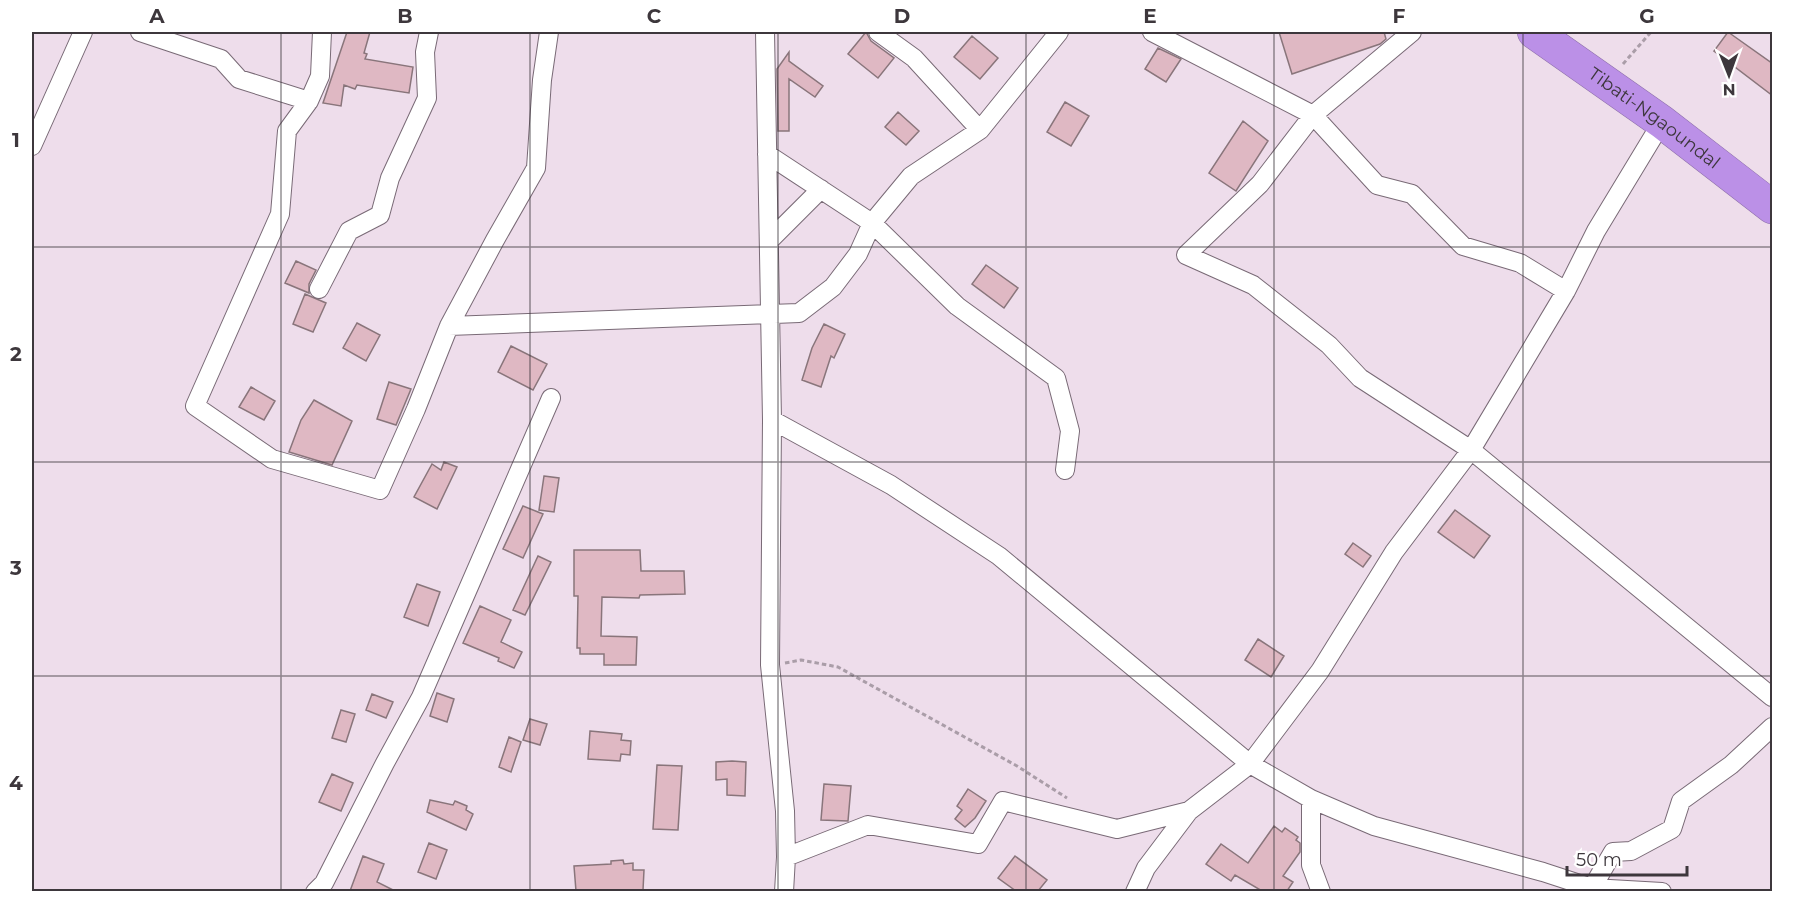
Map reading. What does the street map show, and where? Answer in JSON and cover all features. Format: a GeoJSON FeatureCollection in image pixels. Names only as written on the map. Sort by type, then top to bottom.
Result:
{"type":"FeatureCollection","features":[{"type":"Feature","properties":{"kind":"highway","name":"Tibati-Ngaoundal"},"geometry":{"type":"LineString","coordinates":[[1534,32],[1662,122],[1773,207]]}},
{"type":"Feature","properties":{"kind":"street"},"geometry":{"type":"LineString","coordinates":[[32,146],[83,32]]}},
{"type":"Feature","properties":{"kind":"street"},"geometry":{"type":"LineString","coordinates":[[140,32],[221,59],[238,79],[309,101]]}},
{"type":"Feature","properties":{"kind":"street"},"geometry":{"type":"LineString","coordinates":[[322,32],[320,76],[309,101],[287,131],[280,214],[195,406],[272,459],[380,490],[449,326],[536,168],[542,80],[549,32]]}},
{"type":"Feature","properties":{"kind":"street"},"geometry":{"type":"LineString","coordinates":[[320,289],[349,231],[380,215],[390,178],[427,98],[425,51],[429,32]]}},
{"type":"Feature","properties":{"kind":"street"},"geometry":{"type":"LineString","coordinates":[[765,32],[772,420],[770,665],[786,811],[784,891]]}},
{"type":"Feature","properties":{"kind":"street"},"geometry":{"type":"LineString","coordinates":[[878,32],[914,58],[980,130]]}},
{"type":"Feature","properties":{"kind":"street"},"geometry":{"type":"LineString","coordinates":[[449,326],[799,313],[833,287],[858,254],[872,223],[911,176],[980,130],[1059,32]]}},
{"type":"Feature","properties":{"kind":"street"},"geometry":{"type":"LineString","coordinates":[[1152,32],[1313,116],[1377,185],[1412,194],[1462,246],[1520,263],[1566,291]]}},
{"type":"Feature","properties":{"kind":"street"},"geometry":{"type":"LineString","coordinates":[[1412,32],[1313,116],[1260,184],[1186,255],[1253,285],[1329,345],[1360,378],[1471,450],[1773,697]]}},
{"type":"Feature","properties":{"kind":"street"},"geometry":{"type":"LineString","coordinates":[[1135,891],[1146,868],[1189,811],[1250,764],[1320,671],[1394,552],[1471,450],[1566,291],[1596,231],[1662,122]]}},
{"type":"Feature","properties":{"kind":"street"},"geometry":{"type":"LineString","coordinates":[[767,154],[872,223],[957,306],[1056,378],[1070,432],[1065,470]]}},
{"type":"Feature","properties":{"kind":"street"},"geometry":{"type":"LineString","coordinates":[[769,241],[821,189]]}},
{"type":"Feature","properties":{"kind":"street"},"geometry":{"type":"LineString","coordinates":[[315,891],[324,883],[421,697],[551,398]]}},
{"type":"Feature","properties":{"kind":"street"},"geometry":{"type":"LineString","coordinates":[[772,420],[891,485],[999,556],[1250,764],[1311,799],[1374,826],[1543,872],[1592,888],[1662,891]]}},
{"type":"Feature","properties":{"kind":"street"},"geometry":{"type":"LineString","coordinates":[[1592,888],[1612,852],[1631,851],[1672,829],[1681,801],[1731,765],[1773,727]]}},
{"type":"Feature","properties":{"kind":"street"},"geometry":{"type":"LineString","coordinates":[[1311,799],[1311,865],[1321,891]]}},
{"type":"Feature","properties":{"kind":"street"},"geometry":{"type":"LineString","coordinates":[[786,857],[868,825],[978,844],[1003,801],[1117,829],[1189,811]]}},
{"type":"Feature","properties":{"kind":"path"},"geometry":{"type":"LineString","coordinates":[[1606,84],[1651,32]]}},
{"type":"Feature","properties":{"kind":"path"},"geometry":{"type":"LineString","coordinates":[[770,665],[801,660],[838,667],[1017,766],[1068,799]]}},
{"type":"Feature","properties":{"kind":"building"},"geometry":{"type":"Polygon","coordinates":[[[347,32],[370,32],[364,53],[367,54],[365,59],[413,67],[409,93],[357,85],[355,89],[344,85],[341,106],[323,103],[347,32]]]}},
{"type":"Feature","properties":{"kind":"building"},"geometry":{"type":"Polygon","coordinates":[[[866,32],[871,41],[894,58],[878,78],[848,54],[866,32]]]}},
{"type":"Feature","properties":{"kind":"building"},"geometry":{"type":"Polygon","coordinates":[[[1279,32],[1384,32],[1386,39],[1380,44],[1292,74],[1279,32]]]}},
{"type":"Feature","properties":{"kind":"building"},"geometry":{"type":"Polygon","coordinates":[[[1728,32],[1773,64],[1773,96],[1714,51],[1728,32]]]}},
{"type":"Feature","properties":{"kind":"building"},"geometry":{"type":"Polygon","coordinates":[[[972,36],[998,58],[980,79],[954,57],[972,36]]]}},
{"type":"Feature","properties":{"kind":"building"},"geometry":{"type":"Polygon","coordinates":[[[1158,48],[1181,59],[1166,82],[1145,69],[1158,48]]]}},
{"type":"Feature","properties":{"kind":"building"},"geometry":{"type":"Polygon","coordinates":[[[789,52],[789,61],[823,86],[815,97],[789,79],[789,131],[778,131],[777,69],[789,52]]]}},
{"type":"Feature","properties":{"kind":"building"},"geometry":{"type":"Polygon","coordinates":[[[1065,102],[1089,116],[1071,146],[1047,132],[1065,102]]]}},
{"type":"Feature","properties":{"kind":"building"},"geometry":{"type":"Polygon","coordinates":[[[898,112],[919,131],[906,145],[885,127],[898,112]]]}},
{"type":"Feature","properties":{"kind":"building"},"geometry":{"type":"Polygon","coordinates":[[[1243,121],[1268,141],[1236,191],[1209,173],[1243,121]]]}},
{"type":"Feature","properties":{"kind":"building"},"geometry":{"type":"Polygon","coordinates":[[[296,261],[316,270],[309,284],[309,293],[285,283],[296,261]]]}},
{"type":"Feature","properties":{"kind":"building"},"geometry":{"type":"Polygon","coordinates":[[[986,265],[1018,288],[1004,308],[972,284],[986,265]]]}},
{"type":"Feature","properties":{"kind":"building"},"geometry":{"type":"Polygon","coordinates":[[[305,294],[326,303],[313,332],[293,324],[305,294]]]}},
{"type":"Feature","properties":{"kind":"building"},"geometry":{"type":"Polygon","coordinates":[[[357,323],[380,335],[366,361],[343,348],[357,323]]]}},
{"type":"Feature","properties":{"kind":"building"},"geometry":{"type":"Polygon","coordinates":[[[824,324],[845,334],[834,358],[831,356],[821,387],[802,380],[812,348],[824,324]]]}},
{"type":"Feature","properties":{"kind":"building"},"geometry":{"type":"Polygon","coordinates":[[[511,346],[547,364],[533,390],[498,372],[511,346]]]}},
{"type":"Feature","properties":{"kind":"building"},"geometry":{"type":"Polygon","coordinates":[[[389,382],[411,389],[396,425],[377,419],[389,382]]]}},
{"type":"Feature","properties":{"kind":"building"},"geometry":{"type":"Polygon","coordinates":[[[251,387],[275,401],[264,420],[239,407],[251,387]]]}},
{"type":"Feature","properties":{"kind":"building"},"geometry":{"type":"Polygon","coordinates":[[[314,400],[352,421],[332,465],[289,452],[301,420],[314,400]]]}},
{"type":"Feature","properties":{"kind":"building"},"geometry":{"type":"Polygon","coordinates":[[[444,462],[457,467],[437,509],[414,497],[432,464],[441,470],[444,462]]]}},
{"type":"Feature","properties":{"kind":"building"},"geometry":{"type":"Polygon","coordinates":[[[544,476],[559,478],[554,512],[539,510],[544,476]]]}},
{"type":"Feature","properties":{"kind":"building"},"geometry":{"type":"Polygon","coordinates":[[[523,506],[543,514],[523,558],[503,549],[523,506]]]}},
{"type":"Feature","properties":{"kind":"building"},"geometry":{"type":"Polygon","coordinates":[[[1455,510],[1490,536],[1474,558],[1438,532],[1455,510]]]}},
{"type":"Feature","properties":{"kind":"building"},"geometry":{"type":"Polygon","coordinates":[[[1353,543],[1371,556],[1363,567],[1345,554],[1353,543]]]}},
{"type":"Feature","properties":{"kind":"building"},"geometry":{"type":"Polygon","coordinates":[[[574,550],[640,550],[641,571],[684,571],[685,594],[640,595],[639,598],[602,597],[601,636],[637,637],[636,665],[604,665],[604,654],[580,654],[580,648],[577,648],[578,596],[574,596],[574,550]]]}},
{"type":"Feature","properties":{"kind":"building"},"geometry":{"type":"Polygon","coordinates":[[[538,556],[551,562],[525,615],[513,610],[538,556]]]}},
{"type":"Feature","properties":{"kind":"building"},"geometry":{"type":"Polygon","coordinates":[[[417,584],[440,592],[428,626],[404,617],[417,584]]]}},
{"type":"Feature","properties":{"kind":"building"},"geometry":{"type":"Polygon","coordinates":[[[480,606],[511,620],[501,642],[522,652],[514,668],[498,661],[499,658],[463,643],[480,606]]]}},
{"type":"Feature","properties":{"kind":"building"},"geometry":{"type":"Polygon","coordinates":[[[1258,639],[1284,656],[1271,677],[1245,660],[1258,639]]]}},
{"type":"Feature","properties":{"kind":"building"},"geometry":{"type":"Polygon","coordinates":[[[437,693],[454,699],[447,722],[430,716],[437,693]]]}},
{"type":"Feature","properties":{"kind":"building"},"geometry":{"type":"Polygon","coordinates":[[[372,694],[393,702],[386,718],[366,710],[372,694]]]}},
{"type":"Feature","properties":{"kind":"building"},"geometry":{"type":"Polygon","coordinates":[[[341,710],[355,714],[346,742],[332,738],[341,710]]]}},
{"type":"Feature","properties":{"kind":"building"},"geometry":{"type":"Polygon","coordinates":[[[530,719],[547,724],[540,745],[523,740],[530,719]]]}},
{"type":"Feature","properties":{"kind":"building"},"geometry":{"type":"Polygon","coordinates":[[[590,731],[622,734],[621,740],[631,741],[630,755],[621,754],[620,761],[588,759],[590,731]]]}},
{"type":"Feature","properties":{"kind":"building"},"geometry":{"type":"Polygon","coordinates":[[[509,737],[521,742],[511,772],[499,767],[509,737]]]}},
{"type":"Feature","properties":{"kind":"building"},"geometry":{"type":"Polygon","coordinates":[[[716,762],[746,762],[745,796],[727,795],[727,779],[716,780],[716,762]]]}},
{"type":"Feature","properties":{"kind":"building"},"geometry":{"type":"Polygon","coordinates":[[[657,765],[682,766],[678,830],[653,829],[657,765]]]}},
{"type":"Feature","properties":{"kind":"building"},"geometry":{"type":"Polygon","coordinates":[[[332,774],[353,783],[341,811],[319,802],[332,774]]]}},
{"type":"Feature","properties":{"kind":"building"},"geometry":{"type":"Polygon","coordinates":[[[824,784],[851,786],[848,821],[821,820],[824,784]]]}},
{"type":"Feature","properties":{"kind":"building"},"geometry":{"type":"Polygon","coordinates":[[[968,789],[986,801],[975,818],[965,827],[955,819],[962,810],[957,806],[968,789]]]}},
{"type":"Feature","properties":{"kind":"building"},"geometry":{"type":"Polygon","coordinates":[[[430,800],[453,805],[455,801],[467,806],[466,810],[473,814],[466,830],[427,812],[430,800]]]}},
{"type":"Feature","properties":{"kind":"building"},"geometry":{"type":"Polygon","coordinates":[[[1274,826],[1282,832],[1285,828],[1298,837],[1296,840],[1300,843],[1300,852],[1283,876],[1293,882],[1287,891],[1262,891],[1235,875],[1231,881],[1206,864],[1221,844],[1248,863],[1274,826]]]}},
{"type":"Feature","properties":{"kind":"building"},"geometry":{"type":"Polygon","coordinates":[[[429,843],[447,850],[436,879],[418,872],[429,843]]]}},
{"type":"Feature","properties":{"kind":"building"},"geometry":{"type":"Polygon","coordinates":[[[363,856],[384,864],[377,882],[395,891],[350,891],[363,856]]]}},
{"type":"Feature","properties":{"kind":"building"},"geometry":{"type":"Polygon","coordinates":[[[1015,856],[1047,880],[1038,891],[1016,891],[998,878],[1015,856]]]}},
{"type":"Feature","properties":{"kind":"building"},"geometry":{"type":"Polygon","coordinates":[[[623,860],[624,864],[633,863],[633,870],[644,870],[643,890],[576,891],[574,866],[611,864],[611,861],[623,860]]]}}]}
